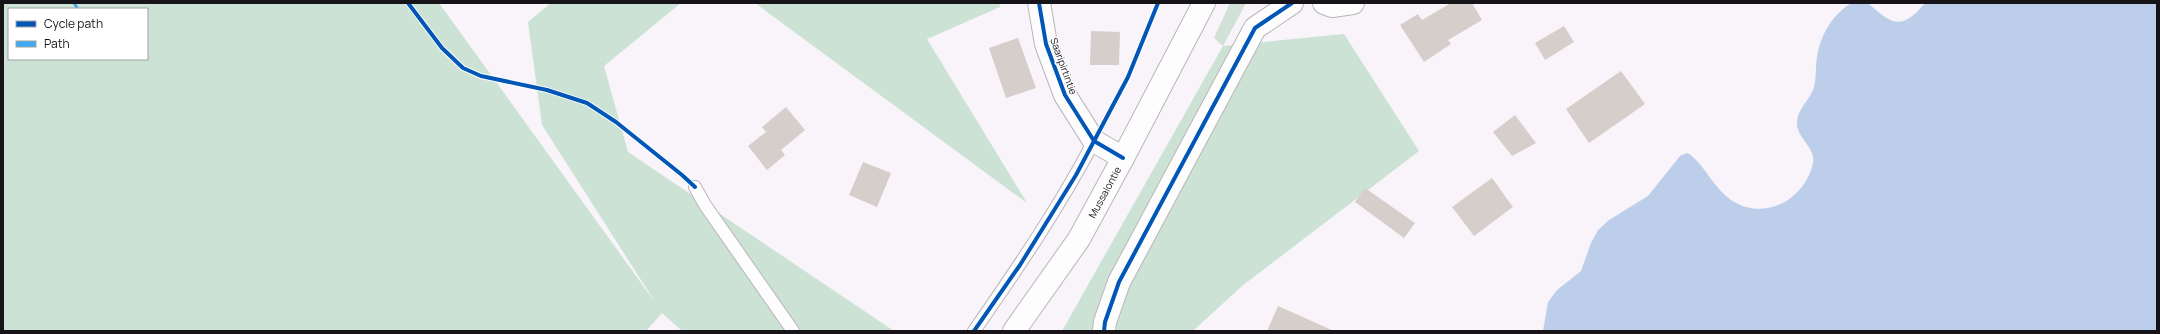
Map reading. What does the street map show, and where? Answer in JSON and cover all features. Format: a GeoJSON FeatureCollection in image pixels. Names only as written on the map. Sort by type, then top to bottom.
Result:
{"type":"FeatureCollection","features":[{"type":"Feature","properties":{"kind":"street","name":"Saaripirtintie"},"geometry":{"type":"LineString","coordinates":[[1039,3],[1046,44],[1065,96],[1094,141],[1123,158]]}},
{"type":"Feature","properties":{"kind":"street","name":"Mussalontie"},"geometry":{"type":"LineString","coordinates":[[1014,331],[1079,239],[1204,3]]}},
{"type":"Feature","properties":{"kind":"street"},"geometry":{"type":"LineString","coordinates":[[1104,331],[1105,322],[1119,282],[1254,28],[1292,3]]}},
{"type":"Feature","properties":{"kind":"street"},"geometry":{"type":"LineString","coordinates":[[1324,3],[1332,6],[1353,3]]}},
{"type":"Feature","properties":{"kind":"lane"},"geometry":{"type":"LineString","coordinates":[[974,331],[1020,265],[1076,175],[1094,141]]}},
{"type":"Feature","properties":{"kind":"lane"},"geometry":{"type":"LineString","coordinates":[[695,187],[705,205],[793,331]]}},
{"type":"Feature","properties":{"kind":"shaded area"},"geometry":{"type":"Polygon","coordinates":[[[1230,3],[1246,3],[1223,46],[1214,38],[1230,3]]]}},
{"type":"Feature","properties":{"kind":"green space"},"geometry":{"type":"Polygon","coordinates":[[[3,3],[439,3],[657,305],[542,125],[528,22],[551,3],[681,3],[604,66],[628,152],[894,331],[682,331],[662,313],[646,331],[3,331],[3,3]]]}},
{"type":"Feature","properties":{"kind":"green space"},"geometry":{"type":"Polygon","coordinates":[[[755,3],[1000,3],[1000,7],[927,39],[1027,203],[755,3]]]}},
{"type":"Feature","properties":{"kind":"green space"},"geometry":{"type":"Polygon","coordinates":[[[1344,34],[1419,151],[1242,286],[1193,331],[1062,331],[1223,46],[1344,34]]]}},
{"type":"Feature","properties":{"kind":"water"},"geometry":{"type":"Polygon","coordinates":[[[1852,3],[1868,3],[1884,16],[1897,22],[1910,18],[1925,3],[2157,3],[2157,331],[1543,331],[1548,302],[1557,290],[1581,271],[1591,243],[1598,230],[1609,220],[1648,196],[1680,156],[1687,153],[1691,155],[1725,195],[1731,200],[1744,206],[1757,209],[1769,208],[1781,204],[1792,197],[1809,176],[1813,163],[1812,152],[1800,133],[1797,122],[1801,109],[1813,90],[1817,57],[1821,41],[1833,19],[1845,7],[1852,3]]]}},
{"type":"Feature","properties":{"kind":"building"},"geometry":{"type":"Polygon","coordinates":[[[1451,3],[1472,3],[1482,20],[1448,40],[1451,44],[1424,62],[1400,25],[1418,14],[1422,20],[1451,3]]]}},
{"type":"Feature","properties":{"kind":"building"},"geometry":{"type":"Polygon","coordinates":[[[1564,26],[1574,42],[1545,60],[1535,43],[1564,26]]]}},
{"type":"Feature","properties":{"kind":"building"},"geometry":{"type":"Polygon","coordinates":[[[1091,31],[1120,32],[1119,65],[1090,65],[1091,31]]]}},
{"type":"Feature","properties":{"kind":"building"},"geometry":{"type":"Polygon","coordinates":[[[1018,38],[1036,88],[1006,98],[989,48],[1018,38]]]}},
{"type":"Feature","properties":{"kind":"building"},"geometry":{"type":"Polygon","coordinates":[[[1621,71],[1645,104],[1589,143],[1566,109],[1621,71]]]}},
{"type":"Feature","properties":{"kind":"building"},"geometry":{"type":"Polygon","coordinates":[[[786,107],[805,130],[781,150],[785,155],[767,170],[748,146],[766,132],[762,127],[786,107]]]}},
{"type":"Feature","properties":{"kind":"building"},"geometry":{"type":"Polygon","coordinates":[[[1515,115],[1536,143],[1512,156],[1493,132],[1515,115]]]}},
{"type":"Feature","properties":{"kind":"building"},"geometry":{"type":"Polygon","coordinates":[[[863,162],[891,173],[877,207],[849,195],[863,162]]]}},
{"type":"Feature","properties":{"kind":"building"},"geometry":{"type":"Polygon","coordinates":[[[1492,178],[1513,207],[1474,236],[1452,207],[1492,178]]]}},
{"type":"Feature","properties":{"kind":"building"},"geometry":{"type":"Polygon","coordinates":[[[1365,188],[1415,223],[1404,238],[1355,202],[1365,188]]]}},
{"type":"Feature","properties":{"kind":"building"},"geometry":{"type":"Polygon","coordinates":[[[1278,306],[1334,331],[1267,331],[1278,306]]]}},
{"type":"Feature","properties":{"kind":"marked path"},"geometry":{"type":"LineString","coordinates":[[74,3],[77,8]]}},
{"type":"Feature","properties":{"kind":"cycle path"},"geometry":{"type":"LineString","coordinates":[[408,3],[442,48],[463,68],[481,76],[547,90],[587,103],[616,122],[695,187]]}},
{"type":"Feature","properties":{"kind":"cycle path"},"geometry":{"type":"LineString","coordinates":[[1039,3],[1046,44],[1065,95],[1094,141],[1123,158]]}},
{"type":"Feature","properties":{"kind":"cycle path"},"geometry":{"type":"LineString","coordinates":[[974,331],[1020,265],[1076,175],[1128,77],[1158,3]]}},
{"type":"Feature","properties":{"kind":"cycle path"},"geometry":{"type":"LineString","coordinates":[[1104,331],[1105,322],[1119,282],[1255,28],[1292,3]]}}]}
